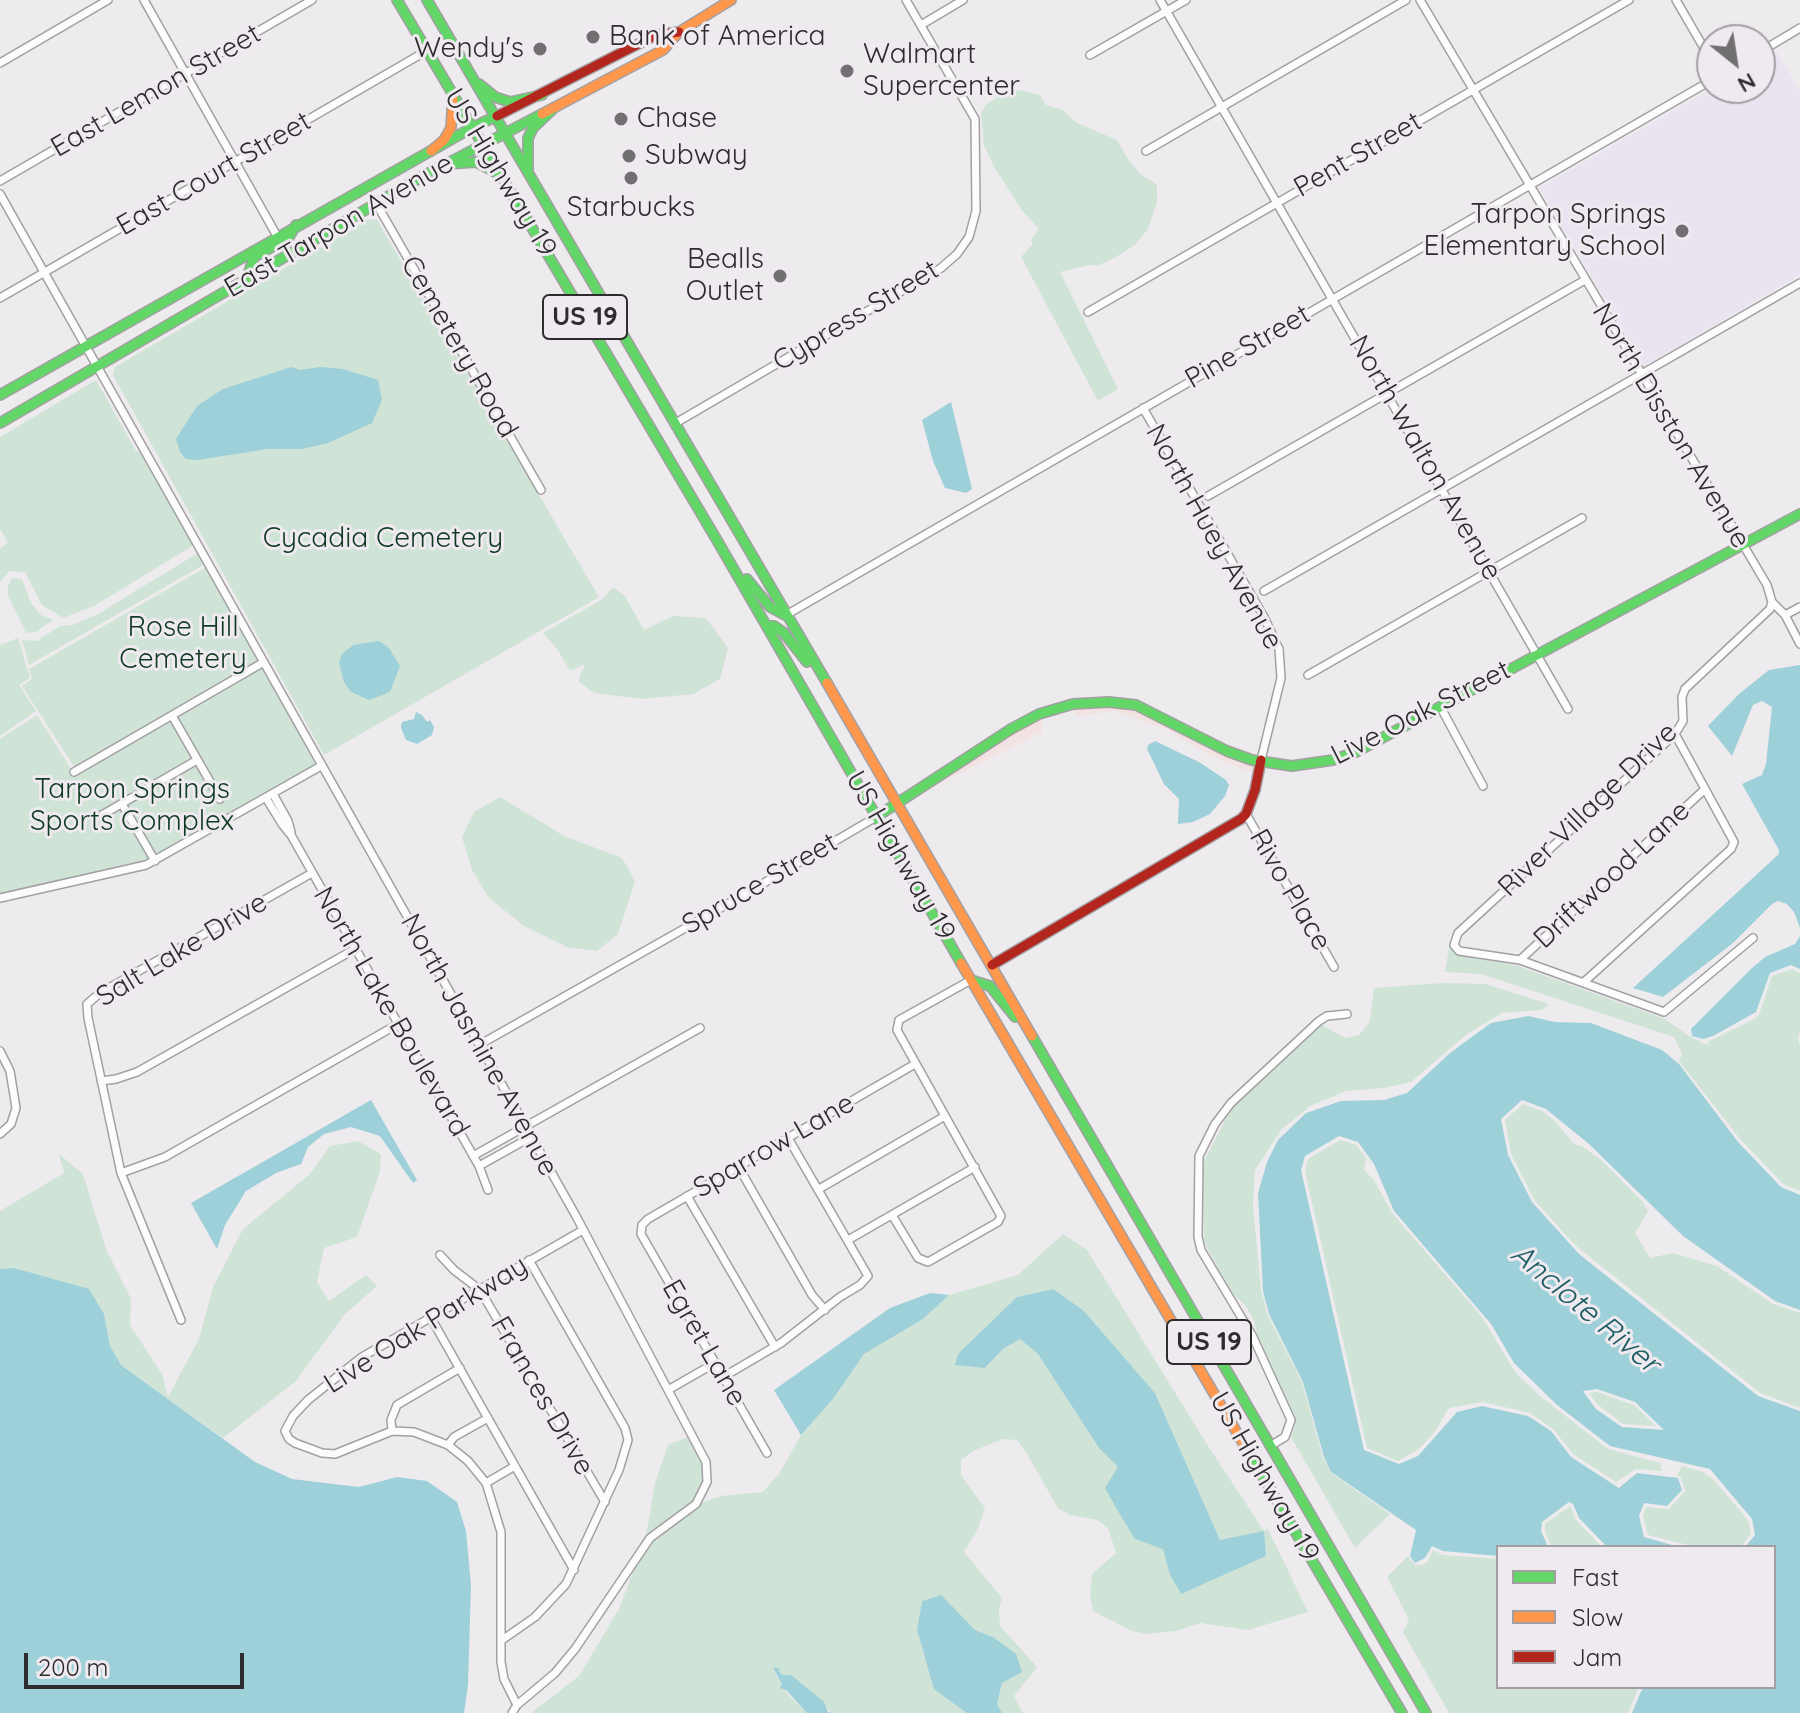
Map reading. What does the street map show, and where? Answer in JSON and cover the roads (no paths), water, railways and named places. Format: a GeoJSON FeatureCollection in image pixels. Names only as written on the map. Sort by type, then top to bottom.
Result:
{"type":"FeatureCollection","features":[{"type":"Feature","properties":{"kind":"main road","name":"US Highway 19"},"geometry":{"type":"LineString","coordinates":[[397,0],[718,542],[971,980],[1402,1713]]}},
{"type":"Feature","properties":{"kind":"main road","name":"US Highway 19"},"geometry":{"type":"LineString","coordinates":[[427,0],[1426,1713]]}},
{"type":"Feature","properties":{"kind":"main road","name":"East Tarpon Avenue"},"geometry":{"type":"LineString","coordinates":[[0,423],[376,203],[663,50],[679,32],[731,0]]}},
{"type":"Feature","properties":{"kind":"main road","name":"East Tarpon Avenue"},"geometry":{"type":"LineString","coordinates":[[0,395],[473,127],[542,95],[656,35],[679,32]]}},
{"type":"Feature","properties":{"kind":"main road"},"geometry":{"type":"LineString","coordinates":[[473,79],[495,97],[510,102],[542,95]]}},
{"type":"Feature","properties":{"kind":"main road"},"geometry":{"type":"LineString","coordinates":[[431,151],[444,140],[451,128],[453,93]]}},
{"type":"Feature","properties":{"kind":"main road"},"geometry":{"type":"LineString","coordinates":[[528,173],[528,138],[533,128],[553,109]]}},
{"type":"Feature","properties":{"kind":"main road"},"geometry":{"type":"LineString","coordinates":[[447,164],[476,162],[503,178]]}},
{"type":"Feature","properties":{"kind":"main road"},"geometry":{"type":"LineString","coordinates":[[247,278],[254,257],[289,237],[296,225]]}},
{"type":"Feature","properties":{"kind":"main road","name":"Live Oak Street"},"geometry":{"type":"LineString","coordinates":[[1261,760],[1299,766],[1356,752],[1800,514]]}},
{"type":"Feature","properties":{"kind":"main road"},"geometry":{"type":"LineString","coordinates":[[718,542],[765,602],[785,615]]}},
{"type":"Feature","properties":{"kind":"main road"},"geometry":{"type":"LineString","coordinates":[[767,626],[774,626],[784,633],[798,653],[821,675]]}},
{"type":"Feature","properties":{"kind":"main road","name":"Spruce Street"},"geometry":{"type":"LineString","coordinates":[[876,817],[1011,729],[1039,714],[1073,704],[1109,702],[1136,705],[1227,751],[1261,760]]}},
{"type":"Feature","properties":{"kind":"main road"},"geometry":{"type":"LineString","coordinates":[[992,965],[1246,814],[1258,781],[1261,760]]}},
{"type":"Feature","properties":{"kind":"main road"},"geometry":{"type":"LineString","coordinates":[[971,980],[990,986],[1039,1047]]}},
{"type":"Feature","properties":{"kind":"main road"},"geometry":{"type":"LineString","coordinates":[[1323,1577],[1341,1589],[1355,1593]]}},
{"type":"Feature","properties":{"kind":"street"},"geometry":{"type":"LineString","coordinates":[[0,63],[108,0]]}},
{"type":"Feature","properties":{"kind":"street"},"geometry":{"type":"LineString","coordinates":[[144,0],[277,236]]}},
{"type":"Feature","properties":{"kind":"street","name":"East Lemon Street"},"geometry":{"type":"LineString","coordinates":[[0,181],[312,0]]}},
{"type":"Feature","properties":{"kind":"street"},"geometry":{"type":"LineString","coordinates":[[906,0],[921,25],[963,0]]}},
{"type":"Feature","properties":{"kind":"street","name":"North Walton Avenue"},"geometry":{"type":"LineString","coordinates":[[1160,0],[1568,709]]}},
{"type":"Feature","properties":{"kind":"street"},"geometry":{"type":"LineString","coordinates":[[1090,55],[1186,0]]}},
{"type":"Feature","properties":{"kind":"street"},"geometry":{"type":"LineString","coordinates":[[1146,151],[1406,0]]}},
{"type":"Feature","properties":{"kind":"street","name":"North Disston Avenue"},"geometry":{"type":"LineString","coordinates":[[1420,0],[1767,585],[1772,602],[1785,615],[1800,644]]}},
{"type":"Feature","properties":{"kind":"street","name":"Pent Street"},"geometry":{"type":"LineString","coordinates":[[1088,312],[1629,0]]}},
{"type":"Feature","properties":{"kind":"street"},"geometry":{"type":"LineString","coordinates":[[1676,0],[1696,34]]}},
{"type":"Feature","properties":{"kind":"street","name":"Cypress Street"},"geometry":{"type":"LineString","coordinates":[[674,424],[941,268],[957,254],[969,237],[976,211],[975,119],[921,25]]}},
{"type":"Feature","properties":{"kind":"street"},"geometry":{"type":"LineString","coordinates":[[1776,42],[1800,28]]}},
{"type":"Feature","properties":{"kind":"street","name":"East Court Street"},"geometry":{"type":"LineString","coordinates":[[0,298],[428,50]]}},
{"type":"Feature","properties":{"kind":"street","name":"Pine Street"},"geometry":{"type":"LineString","coordinates":[[785,615],[1696,89]]}},
{"type":"Feature","properties":{"kind":"street","name":"North Jasmine Avenue"},"geometry":{"type":"LineString","coordinates":[[0,194],[583,1230],[706,1462],[708,1474],[704,1492],[696,1504],[650,1538],[575,1649],[555,1673],[517,1705],[512,1713]]}},
{"type":"Feature","properties":{"kind":"street","name":"Cemetery Road"},"geometry":{"type":"LineString","coordinates":[[376,203],[541,490]]}},
{"type":"Feature","properties":{"kind":"street"},"geometry":{"type":"LineString","coordinates":[[1208,496],[1585,280]]}},
{"type":"Feature","properties":{"kind":"street"},"geometry":{"type":"LineString","coordinates":[[1264,591],[1800,283]]}},
{"type":"Feature","properties":{"kind":"street","name":"North Huey Avenue"},"geometry":{"type":"LineString","coordinates":[[1143,408],[1264,617],[1279,649],[1281,678],[1261,760]]}},
{"type":"Feature","properties":{"kind":"street"},"geometry":{"type":"LineString","coordinates":[[1308,675],[1582,518]]}},
{"type":"Feature","properties":{"kind":"street","name":"River Village Drive"},"geometry":{"type":"LineString","coordinates":[[1520,960],[1459,951],[1454,945],[1458,933],[1675,734],[1683,721],[1682,697],[1685,689],[1770,609],[1772,602]]}},
{"type":"Feature","properties":{"kind":"street"},"geometry":{"type":"LineString","coordinates":[[1785,615],[1800,607]]}},
{"type":"Feature","properties":{"kind":"street"},"geometry":{"type":"LineString","coordinates":[[74,772],[264,662]]}},
{"type":"Feature","properties":{"kind":"street"},"geometry":{"type":"LineString","coordinates":[[1440,706],[1483,786]]}},
{"type":"Feature","properties":{"kind":"street"},"geometry":{"type":"LineString","coordinates":[[174,719],[220,799]]}},
{"type":"Feature","properties":{"kind":"street"},"geometry":{"type":"LineString","coordinates":[[1584,982],[1731,849],[1734,842],[1675,734]]}},
{"type":"Feature","properties":{"kind":"street"},"geometry":{"type":"LineString","coordinates":[[102,815],[197,760]]}},
{"type":"Feature","properties":{"kind":"street"},"geometry":{"type":"LineString","coordinates":[[0,898],[127,871],[155,861],[321,766]]}},
{"type":"Feature","properties":{"kind":"street","name":"Driftwood Lane"},"geometry":{"type":"LineString","coordinates":[[1520,960],[1705,789]]}},
{"type":"Feature","properties":{"kind":"street","name":"North Lake Boulevard"},"geometry":{"type":"LineString","coordinates":[[269,796],[282,824],[479,1166],[488,1190]]}},
{"type":"Feature","properties":{"kind":"street"},"geometry":{"type":"LineString","coordinates":[[122,804],[155,861]]}},
{"type":"Feature","properties":{"kind":"street","name":"Rivo Place"},"geometry":{"type":"LineString","coordinates":[[1246,814],[1334,967]]}},
{"type":"Feature","properties":{"kind":"street","name":"Spruce Street"},"geometry":{"type":"LineString","coordinates":[[479,1045],[876,817]]}},
{"type":"Feature","properties":{"kind":"street","name":"Salt Lake Drive"},"geometry":{"type":"LineString","coordinates":[[181,1320],[121,1173],[87,1013],[89,1001],[312,873]]}},
{"type":"Feature","properties":{"kind":"street"},"geometry":{"type":"LineString","coordinates":[[1520,960],[1664,1012],[1753,938]]}},
{"type":"Feature","properties":{"kind":"street"},"geometry":{"type":"LineString","coordinates":[[101,1081],[130,1075],[355,949]]}},
{"type":"Feature","properties":{"kind":"street"},"geometry":{"type":"LineString","coordinates":[[892,1215],[918,1258],[928,1262],[998,1222],[1001,1213],[897,1030],[899,1020],[971,980]]}},
{"type":"Feature","properties":{"kind":"street"},"geometry":{"type":"LineString","coordinates":[[1270,1446],[1285,1437],[1291,1420],[1252,1335],[1201,1250],[1198,1237],[1199,1156],[1215,1124],[1231,1103],[1319,1021],[1327,1016],[1347,1014]]}},
{"type":"Feature","properties":{"kind":"street"},"geometry":{"type":"LineString","coordinates":[[121,1173],[165,1157],[398,1024]]}},
{"type":"Feature","properties":{"kind":"street"},"geometry":{"type":"LineString","coordinates":[[473,1156],[700,1028]]}},
{"type":"Feature","properties":{"kind":"street"},"geometry":{"type":"LineString","coordinates":[[0,1051],[10,1071],[16,1108],[11,1124],[0,1134]]}},
{"type":"Feature","properties":{"kind":"street","name":"Sparrow Lane"},"geometry":{"type":"LineString","coordinates":[[641,1234],[645,1221],[915,1064]]}},
{"type":"Feature","properties":{"kind":"street"},"geometry":{"type":"LineString","coordinates":[[819,1189],[945,1116]]}},
{"type":"Feature","properties":{"kind":"street"},"geometry":{"type":"LineString","coordinates":[[479,1166],[531,1137]]}},
{"type":"Feature","properties":{"kind":"street"},"geometry":{"type":"LineString","coordinates":[[723,1377],[775,1347],[868,1276],[788,1138]]}},
{"type":"Feature","properties":{"kind":"street"},"geometry":{"type":"LineString","coordinates":[[738,1166],[812,1295],[825,1310]]}},
{"type":"Feature","properties":{"kind":"street"},"geometry":{"type":"LineString","coordinates":[[848,1240],[975,1167]]}},
{"type":"Feature","properties":{"kind":"street"},"geometry":{"type":"LineString","coordinates":[[687,1196],[775,1347]]}},
{"type":"Feature","properties":{"kind":"street","name":"Live Oak Parkway"},"geometry":{"type":"LineString","coordinates":[[392,1431],[335,1454],[322,1453],[295,1443],[286,1435],[286,1427],[293,1416],[362,1357],[583,1230]]}},
{"type":"Feature","properties":{"kind":"street","name":"Egret Lane"},"geometry":{"type":"LineString","coordinates":[[641,1234],[767,1453]]}},
{"type":"Feature","properties":{"kind":"street"},"geometry":{"type":"LineString","coordinates":[[440,1255],[480,1290]]}},
{"type":"Feature","properties":{"kind":"street"},"geometry":{"type":"LineString","coordinates":[[502,1640],[550,1604],[574,1570],[619,1470],[628,1440],[625,1428],[529,1260]]}},
{"type":"Feature","properties":{"kind":"street","name":"Frances Drive"},"geometry":{"type":"LineString","coordinates":[[480,1290],[605,1502]]}},
{"type":"Feature","properties":{"kind":"street"},"geometry":{"type":"LineString","coordinates":[[431,1318],[574,1570]]}},
{"type":"Feature","properties":{"kind":"street"},"geometry":{"type":"LineString","coordinates":[[668,1390],[715,1363]]}},
{"type":"Feature","properties":{"kind":"street"},"geometry":{"type":"LineString","coordinates":[[460,1368],[397,1405],[391,1420],[392,1431],[414,1432],[448,1445],[468,1461],[486,1483],[501,1532],[502,1673],[517,1705]]}},
{"type":"Feature","properties":{"kind":"street"},"geometry":{"type":"LineString","coordinates":[[448,1445],[454,1437],[488,1418]]}},
{"type":"Feature","properties":{"kind":"street"},"geometry":{"type":"LineString","coordinates":[[486,1483],[515,1466]]}},
{"type":"Feature","properties":{"kind":"water"},"geometry":{"type":"Polygon","coordinates":[[[291,367],[300,370],[320,367],[343,369],[378,380],[382,400],[372,423],[328,443],[302,449],[268,449],[197,460],[186,459],[180,452],[176,439],[197,406],[223,389],[291,367]]]}},
{"type":"Feature","properties":{"kind":"water"},"geometry":{"type":"Polygon","coordinates":[[[951,402],[972,489],[966,493],[945,488],[933,461],[922,420],[951,402]]]}},
{"type":"Feature","properties":{"kind":"water"},"geometry":{"type":"Polygon","coordinates":[[[379,641],[389,648],[400,666],[390,692],[369,700],[351,692],[344,682],[339,662],[342,654],[353,645],[379,641]]]}},
{"type":"Feature","properties":{"kind":"water"},"geometry":{"type":"Polygon","coordinates":[[[1800,665],[1800,928],[1794,912],[1787,904],[1778,901],[1733,943],[1663,997],[1633,988],[1779,854],[1742,784],[1762,775],[1772,707],[1762,701],[1753,705],[1732,756],[1708,726],[1739,694],[1769,670],[1800,665]]]}},
{"type":"Feature","properties":{"kind":"water"},"geometry":{"type":"Polygon","coordinates":[[[416,712],[427,722],[430,720],[434,727],[432,735],[417,744],[406,740],[401,728],[402,722],[414,719],[416,712]]]}},
{"type":"Feature","properties":{"kind":"water"},"geometry":{"type":"Polygon","coordinates":[[[1155,741],[1199,762],[1226,780],[1229,785],[1225,796],[1210,814],[1193,822],[1178,824],[1179,799],[1164,784],[1147,749],[1155,741]]]}},
{"type":"Feature","properties":{"kind":"water"},"geometry":{"type":"Polygon","coordinates":[[[1800,936],[1800,969],[1791,965],[1770,973],[1756,1012],[1713,1036],[1703,1039],[1692,1036],[1691,1029],[1751,969],[1765,957],[1795,944],[1800,936]]]}},
{"type":"Feature","properties":{"kind":"water","name":"Anclote River"},"geometry":{"type":"Polygon","coordinates":[[[1528,1016],[1555,1022],[1591,1023],[1662,1050],[1679,1064],[1738,1142],[1781,1187],[1800,1195],[1800,1310],[1775,1301],[1683,1236],[1589,1144],[1546,1109],[1522,1100],[1501,1119],[1508,1155],[1532,1202],[1579,1254],[1758,1396],[1800,1411],[1800,1713],[1632,1713],[1642,1689],[1776,1689],[1776,1545],[1747,1545],[1755,1535],[1752,1519],[1710,1469],[1610,1446],[1557,1405],[1514,1363],[1491,1324],[1394,1211],[1374,1164],[1358,1142],[1339,1136],[1305,1156],[1301,1170],[1364,1450],[1399,1464],[1418,1456],[1457,1412],[1482,1406],[1528,1416],[1551,1431],[1571,1457],[1619,1488],[1637,1473],[1678,1478],[1682,1490],[1667,1506],[1644,1503],[1639,1516],[1644,1537],[1672,1545],[1605,1545],[1579,1518],[1569,1502],[1542,1522],[1541,1531],[1547,1545],[1496,1545],[1496,1556],[1443,1551],[1432,1546],[1425,1558],[1415,1563],[1410,1556],[1416,1530],[1331,1472],[1303,1382],[1269,1314],[1263,1291],[1258,1193],[1267,1162],[1278,1140],[1306,1113],[1341,1101],[1384,1100],[1407,1093],[1450,1053],[1491,1023],[1528,1016]],[[1597,1389],[1583,1391],[1596,1409],[1622,1427],[1664,1430],[1635,1402],[1597,1389]]]}},
{"type":"Feature","properties":{"kind":"water"},"geometry":{"type":"Polygon","coordinates":[[[371,1100],[417,1180],[413,1183],[380,1136],[351,1127],[324,1134],[308,1147],[301,1164],[276,1173],[246,1191],[225,1225],[217,1249],[191,1203],[371,1100]]]}},
{"type":"Feature","properties":{"kind":"water"},"geometry":{"type":"Polygon","coordinates":[[[14,1268],[89,1289],[104,1314],[110,1346],[121,1365],[255,1462],[292,1479],[359,1487],[397,1477],[427,1481],[457,1502],[466,1531],[471,1585],[468,1685],[464,1713],[0,1713],[0,1269],[14,1268]]]}},
{"type":"Feature","properties":{"kind":"water"},"geometry":{"type":"Polygon","coordinates":[[[1053,1289],[1083,1310],[1155,1393],[1220,1540],[1264,1531],[1266,1556],[1181,1594],[1170,1575],[1163,1549],[1135,1539],[1118,1511],[1105,1488],[1118,1467],[1099,1448],[1038,1354],[1020,1339],[1003,1349],[985,1368],[955,1365],[958,1354],[1017,1297],[1053,1289]]]}},
{"type":"Feature","properties":{"kind":"water"},"geometry":{"type":"Polygon","coordinates":[[[930,1293],[949,1295],[923,1319],[864,1354],[833,1399],[801,1435],[774,1390],[890,1308],[930,1293]]]}},
{"type":"Feature","properties":{"kind":"water"},"geometry":{"type":"Polygon","coordinates":[[[941,1595],[975,1630],[993,1637],[1016,1654],[1022,1672],[1002,1683],[997,1704],[1002,1713],[967,1713],[934,1689],[917,1630],[922,1601],[941,1595]]]}},
{"type":"Feature","properties":{"kind":"water"},"geometry":{"type":"Polygon","coordinates":[[[773,1667],[780,1669],[783,1675],[791,1675],[824,1702],[828,1712],[832,1713],[807,1713],[786,1690],[780,1688],[782,1685],[773,1667]]]}},
{"type":"Feature","properties":{"kind":"place","name":"Bank of America"},"geometry":{"type":"Point","coordinates":[593,37]}},
{"type":"Feature","properties":{"kind":"place","name":"Wendy's"},"geometry":{"type":"Point","coordinates":[540,49]}},
{"type":"Feature","properties":{"kind":"place","name":"Walmart Supercenter"},"geometry":{"type":"Point","coordinates":[847,71]}},
{"type":"Feature","properties":{"kind":"place","name":"Chase"},"geometry":{"type":"Point","coordinates":[621,119]}},
{"type":"Feature","properties":{"kind":"place","name":"Subway"},"geometry":{"type":"Point","coordinates":[629,156]}},
{"type":"Feature","properties":{"kind":"place","name":"Starbucks"},"geometry":{"type":"Point","coordinates":[631,178]}},
{"type":"Feature","properties":{"kind":"place","name":"Tarpon Springs Elementary School"},"geometry":{"type":"Point","coordinates":[1682,231]}},
{"type":"Feature","properties":{"kind":"place","name":"Bealls Outlet"},"geometry":{"type":"Point","coordinates":[780,276]}},
{"type":"Feature","properties":{"kind":"park label","name":"Cycadia Cemetery"},"geometry":{"type":"Point","coordinates":[383,539]}},
{"type":"Feature","properties":{"kind":"park label","name":"Rose Hill Cemetery"},"geometry":{"type":"Point","coordinates":[183,644]}},
{"type":"Feature","properties":{"kind":"park label","name":"Tarpon Springs Sports Complex"},"geometry":{"type":"Point","coordinates":[132,806]}}]}
